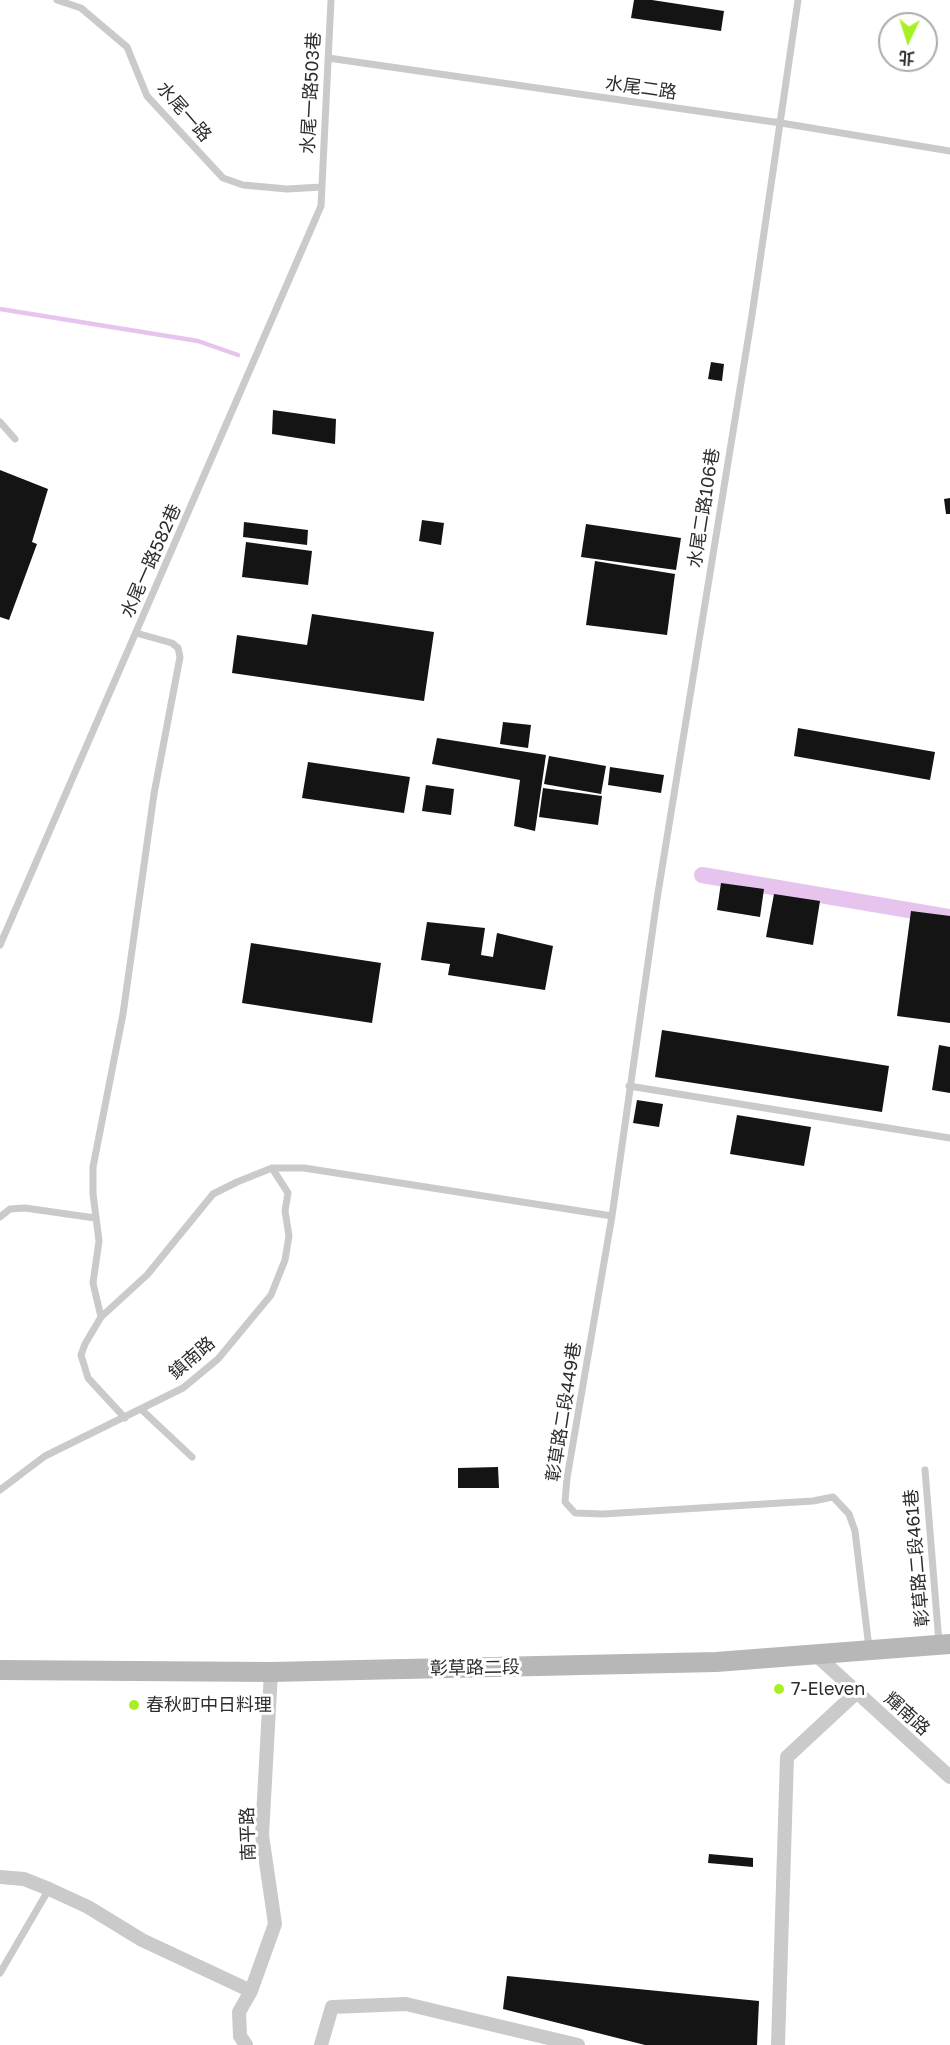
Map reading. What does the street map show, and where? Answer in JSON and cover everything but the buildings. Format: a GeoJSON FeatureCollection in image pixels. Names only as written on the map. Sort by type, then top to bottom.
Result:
{"type":"FeatureCollection","features":[{"type":"Feature","properties":{"kind":"street","name":"彰草路二段"},"geometry":{"type":"LineString","coordinates":[[0,1670],[271,1672],[716,1662],[945,1644]]}},
{"type":"Feature","properties":{"kind":"street","name":"輝南路"},"geometry":{"type":"LineString","coordinates":[[814,1653],[950,1777]]}},
{"type":"Feature","properties":{"kind":"street","name":"南平路"},"geometry":{"type":"LineString","coordinates":[[246,2045],[240,2036],[239,2012],[251,1991],[274,1924],[262,1835],[271,1672]]}},
{"type":"Feature","properties":{"kind":"street"},"geometry":{"type":"LineString","coordinates":[[778,2045],[787,1758],[856,1692]]}},
{"type":"Feature","properties":{"kind":"street"},"geometry":{"type":"LineString","coordinates":[[0,1877],[24,1879],[88,1906],[142,1940],[251,1991]]}},
{"type":"Feature","properties":{"kind":"street"},"geometry":{"type":"LineString","coordinates":[[321,2045],[332,2007],[406,2004],[578,2045]]}},
{"type":"Feature","properties":{"kind":"lane","name":"水尾一路"},"geometry":{"type":"LineString","coordinates":[[57,0],[81,8],[127,47],[147,96],[222,178],[243,185],[287,189],[322,187]]}},
{"type":"Feature","properties":{"kind":"lane"},"geometry":{"type":"LineString","coordinates":[[81,8],[88,0]]}},
{"type":"Feature","properties":{"kind":"lane","name":"水尾一路503巷"},"geometry":{"type":"LineString","coordinates":[[322,187],[331,0]]}},
{"type":"Feature","properties":{"kind":"lane","name":"水尾二路106巷"},"geometry":{"type":"LineString","coordinates":[[657,899],[752,315],[798,0]]}},
{"type":"Feature","properties":{"kind":"lane","name":"水尾二路"},"geometry":{"type":"LineString","coordinates":[[328,58],[781,123],[950,151]]}},
{"type":"Feature","properties":{"kind":"lane","name":"水尾一路582巷"},"geometry":{"type":"LineString","coordinates":[[0,945],[306,245],[321,206],[322,187]]}},
{"type":"Feature","properties":{"kind":"lane"},"geometry":{"type":"LineString","coordinates":[[0,422],[15,439]]}},
{"type":"Feature","properties":{"kind":"lane"},"geometry":{"type":"LineString","coordinates":[[101,1317],[93,1283],[99,1241],[95,1218],[93,1167],[123,1014],[154,794],[180,657],[178,648],[172,643],[136,633]]}},
{"type":"Feature","properties":{"kind":"lane","name":"彰草路二段449巷"},"geometry":{"type":"LineString","coordinates":[[657,899],[612,1216],[567,1478],[565,1502],[575,1513],[603,1514],[813,1501],[832,1497],[849,1514],[855,1531],[869,1649]]}},
{"type":"Feature","properties":{"kind":"lane"},"geometry":{"type":"LineString","coordinates":[[629,1086],[950,1138]]}},
{"type":"Feature","properties":{"kind":"lane"},"geometry":{"type":"LineString","coordinates":[[125,1418],[88,1378],[81,1355],[101,1317],[147,1275],[213,1194],[272,1168],[304,1168],[612,1216]]}},
{"type":"Feature","properties":{"kind":"lane","name":"鎮南路"},"geometry":{"type":"LineString","coordinates":[[0,1490],[45,1456],[183,1388],[218,1359],[275,1288],[285,1260],[289,1236],[285,1211],[288,1193],[272,1168]]}},
{"type":"Feature","properties":{"kind":"lane"},"geometry":{"type":"LineString","coordinates":[[0,1217],[10,1209],[25,1208],[95,1218]]}},
{"type":"Feature","properties":{"kind":"lane"},"geometry":{"type":"LineString","coordinates":[[142,1410],[192,1457]]}},
{"type":"Feature","properties":{"kind":"lane","name":"彰草路二段461巷"},"geometry":{"type":"LineString","coordinates":[[925,1470],[945,1644]]}},
{"type":"Feature","properties":{"kind":"lane"},"geometry":{"type":"LineString","coordinates":[[0,1973],[49,1889]]}},
{"type":"Feature","properties":{"kind":"waterway"},"geometry":{"type":"LineString","coordinates":[[0,309],[198,341],[238,355]]}},
{"type":"Feature","properties":{"kind":"waterway"},"geometry":{"type":"LineString","coordinates":[[702,875],[950,917]]}},
{"type":"Feature","properties":{"kind":"place","name":"7-Eleven"},"geometry":{"type":"Point","coordinates":[779,1689]}},
{"type":"Feature","properties":{"kind":"place","name":"春秋町中日料理"},"geometry":{"type":"Point","coordinates":[134,1705]}}]}
